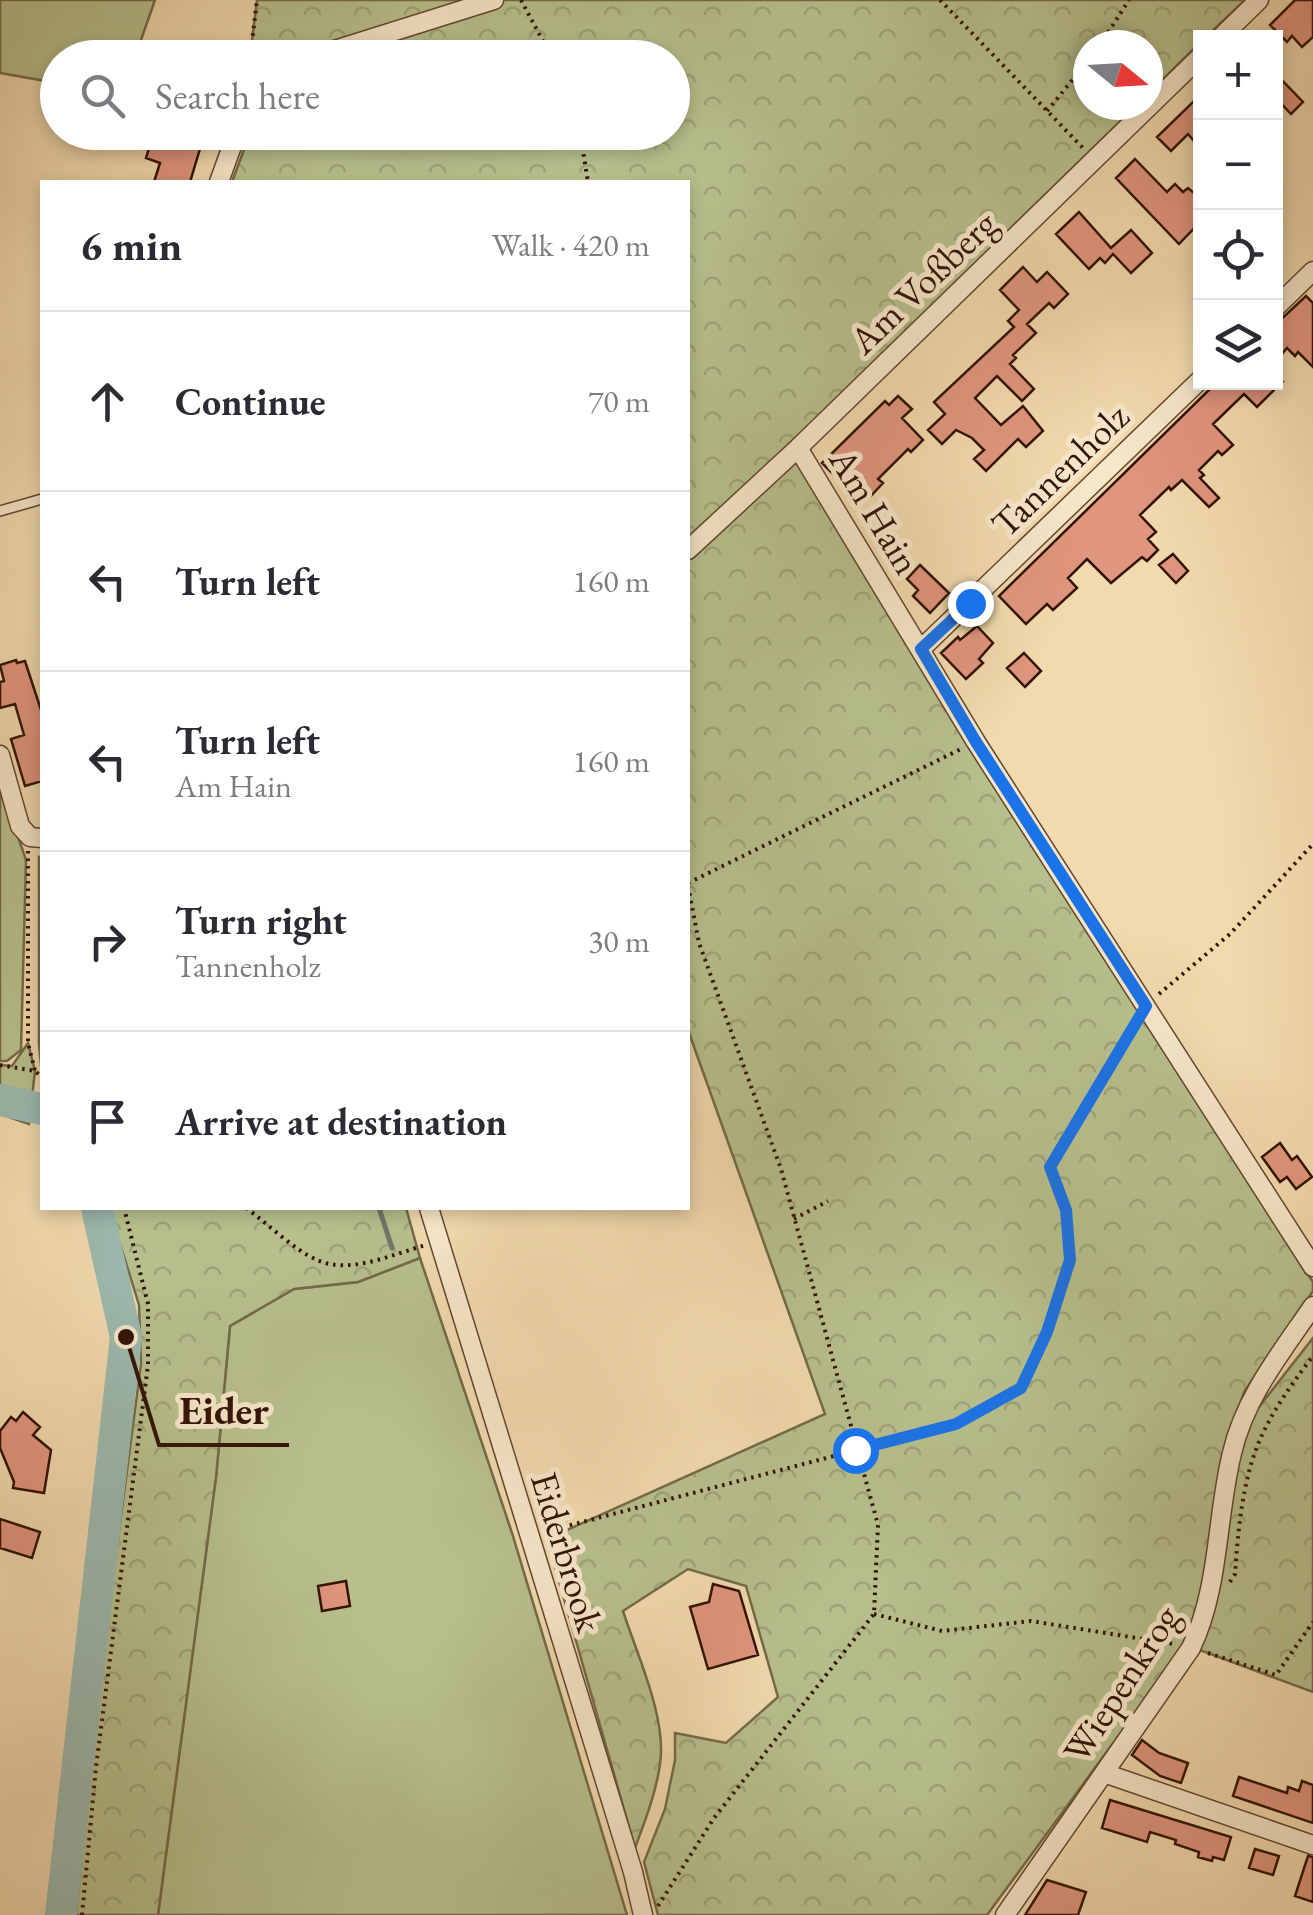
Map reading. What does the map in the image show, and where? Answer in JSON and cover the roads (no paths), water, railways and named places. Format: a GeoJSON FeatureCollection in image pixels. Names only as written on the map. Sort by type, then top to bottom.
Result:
{"type":"FeatureCollection","features":[{"type":"Feature","properties":{"kind":"street"},"geometry":{"type":"LineString","coordinates":[[366,40],[494,0]]}},
{"type":"Feature","properties":{"kind":"street"},"geometry":{"type":"LineString","coordinates":[[1228,30],[1259,0]]}},
{"type":"Feature","properties":{"kind":"street","name":"Am Voßberg"},"geometry":{"type":"LineString","coordinates":[[690,548],[1193,64]]}},
{"type":"Feature","properties":{"kind":"street"},"geometry":{"type":"LineString","coordinates":[[220,180],[231,150]]}},
{"type":"Feature","properties":{"kind":"street"},"geometry":{"type":"LineString","coordinates":[[1283,300],[1313,271]]}},
{"type":"Feature","properties":{"kind":"street","name":"Tannenholz"},"geometry":{"type":"LineString","coordinates":[[921,649],[1193,387]]}},
{"type":"Feature","properties":{"kind":"street","name":"Am Hain"},"geometry":{"type":"LineString","coordinates":[[798,448],[976,742],[1313,1267]]}},
{"type":"Feature","properties":{"kind":"street"},"geometry":{"type":"LineString","coordinates":[[0,754],[20,826],[36,838]]}},
{"type":"Feature","properties":{"kind":"street","name":"Eiderbrook"},"geometry":{"type":"LineString","coordinates":[[430,1210],[644,1915]]}},
{"type":"Feature","properties":{"kind":"street","name":"Wiepenkrog"},"geometry":{"type":"LineString","coordinates":[[1005,1915],[1192,1648],[1208,1607],[1225,1484],[1242,1421],[1256,1391],[1313,1306]]}},
{"type":"Feature","properties":{"kind":"street"},"geometry":{"type":"LineString","coordinates":[[1104,1773],[1313,1845]]}},
{"type":"Feature","properties":{"kind":"lane"},"geometry":{"type":"LineString","coordinates":[[0,511],[40,499]]}},
{"type":"Feature","properties":{"kind":"waterway"},"geometry":{"type":"LineString","coordinates":[[0,1100],[40,1109]]}},
{"type":"Feature","properties":{"kind":"waterway"},"geometry":{"type":"LineString","coordinates":[[61,1915],[126,1337],[97,1210]]}},
{"type":"Feature","properties":{"kind":"waterway"},"geometry":{"type":"LineString","coordinates":[[380,1210],[392,1248]]}},
{"type":"Feature","properties":{"kind":"place","name":"Eider"},"geometry":{"type":"Point","coordinates":[126,1337]}}]}
